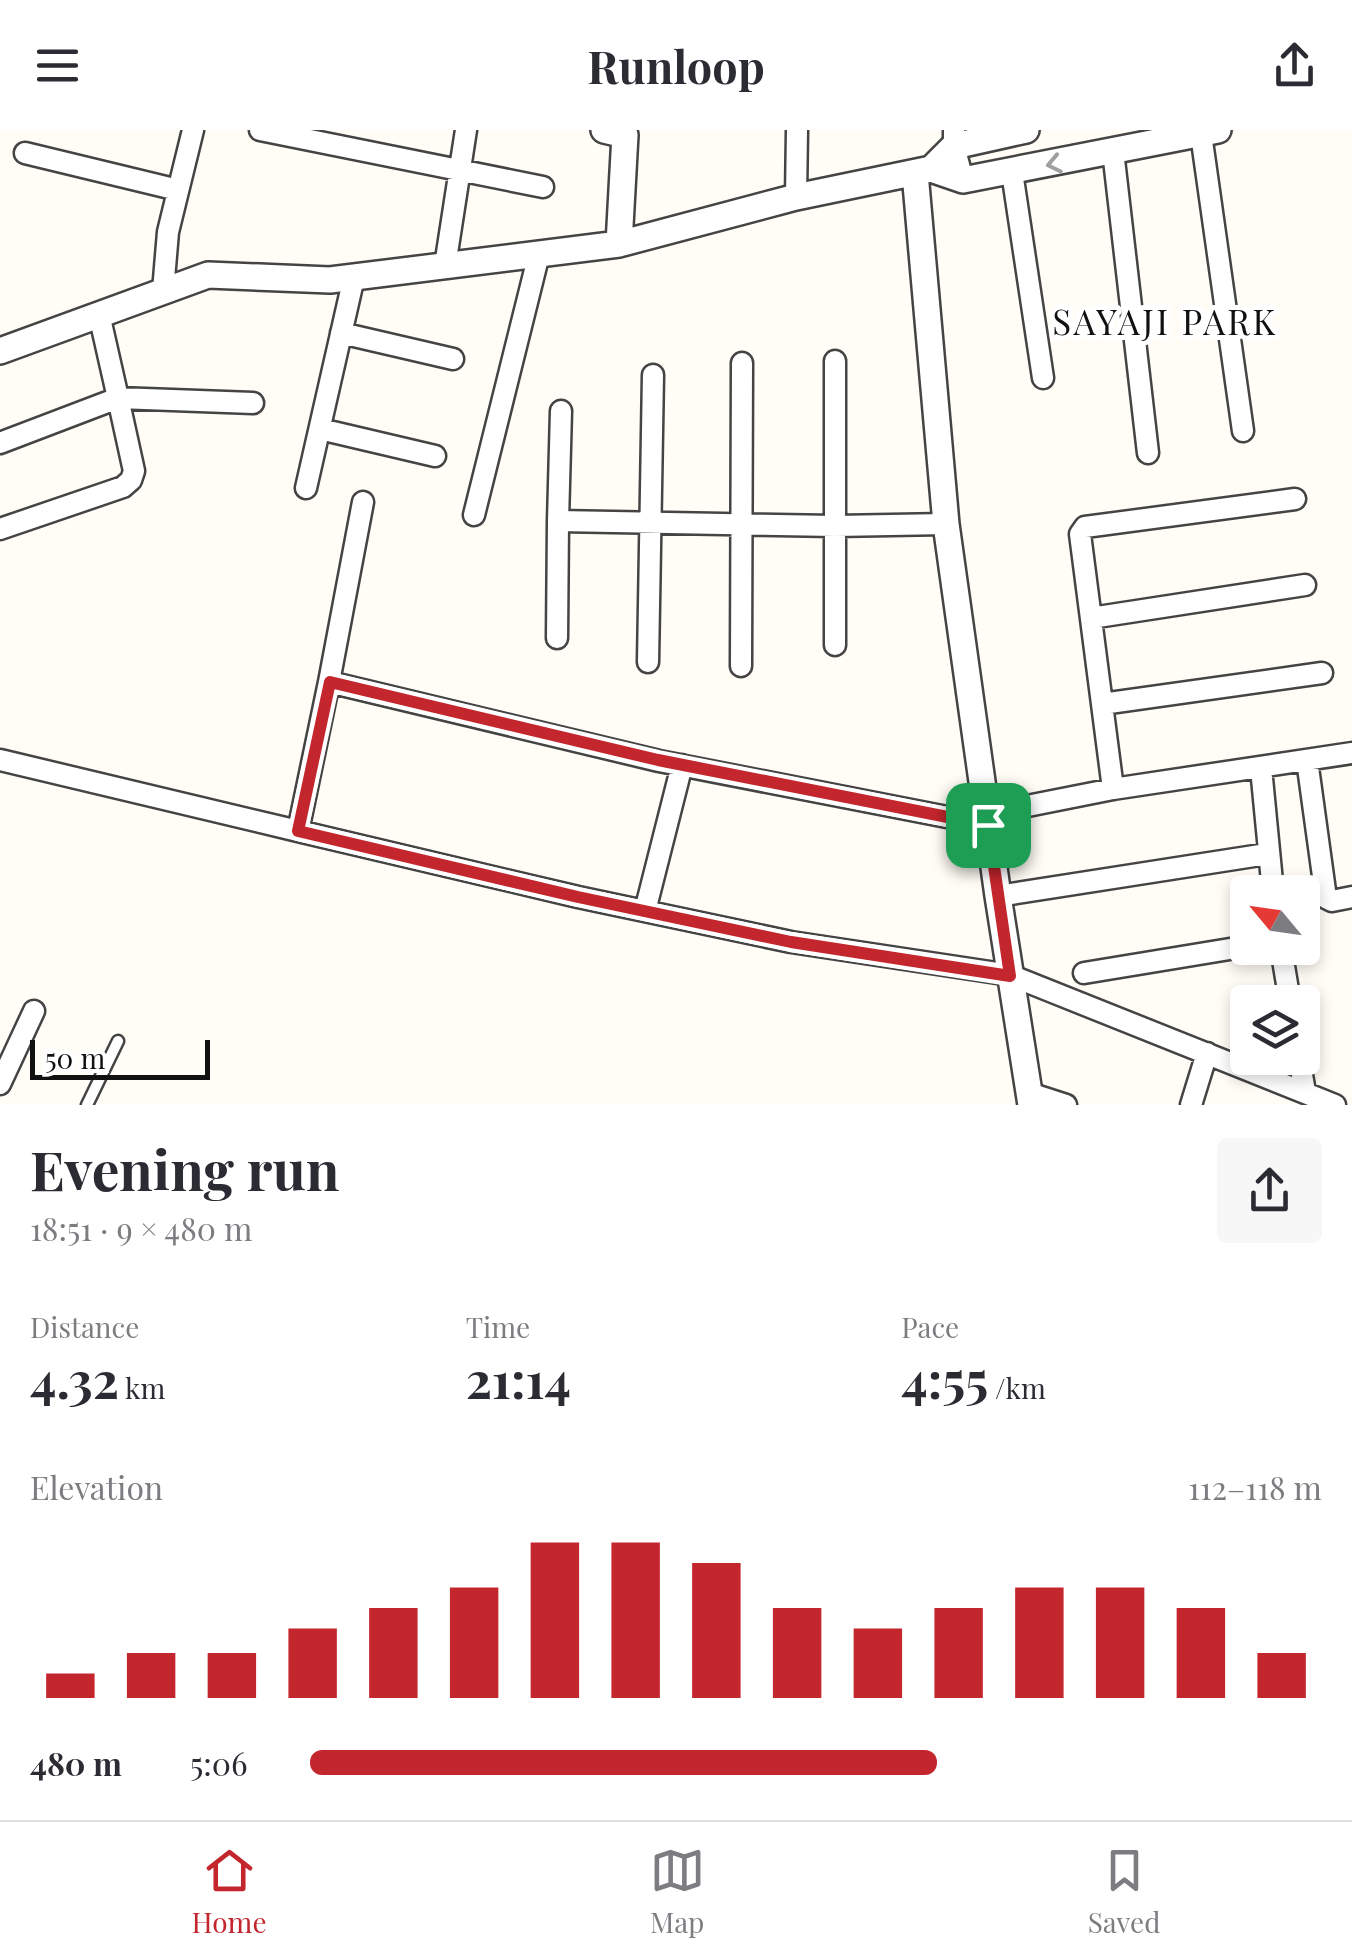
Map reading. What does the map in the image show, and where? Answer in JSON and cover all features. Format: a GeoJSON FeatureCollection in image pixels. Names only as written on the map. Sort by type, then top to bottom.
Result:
{"type":"FeatureCollection","features":[{"type":"Feature","properties":{"kind":"street"},"geometry":{"type":"LineString","coordinates":[[162,292],[168,232],[192,130]]}},
{"type":"Feature","properties":{"kind":"street"},"geometry":{"type":"LineString","coordinates":[[260,130],[543,187]]}},
{"type":"Feature","properties":{"kind":"street"},"geometry":{"type":"LineString","coordinates":[[444,266],[466,130]]}},
{"type":"Feature","properties":{"kind":"street"},"geometry":{"type":"LineString","coordinates":[[796,197],[797,130]]}},
{"type":"Feature","properties":{"kind":"street"},"geometry":{"type":"LineString","coordinates":[[1026,130],[954,138],[923,171],[946,524],[1010,976],[1030,1099],[1066,1105]]}},
{"type":"Feature","properties":{"kind":"street"},"geometry":{"type":"LineString","coordinates":[[619,132],[619,244]]}},
{"type":"Feature","properties":{"kind":"street"},"geometry":{"type":"LineString","coordinates":[[0,351],[208,275],[330,280],[619,244],[796,197],[923,171],[963,180],[1209,132],[1243,431]]}},
{"type":"Feature","properties":{"kind":"street"},"geometry":{"type":"LineString","coordinates":[[954,138],[963,180]]}},
{"type":"Feature","properties":{"kind":"street"},"geometry":{"type":"LineString","coordinates":[[1113,151],[1148,453]]}},
{"type":"Feature","properties":{"kind":"street"},"geometry":{"type":"LineString","coordinates":[[25,153],[178,190]]}},
{"type":"Feature","properties":{"kind":"street"},"geometry":{"type":"LineString","coordinates":[[1012,172],[1043,378]]}},
{"type":"Feature","properties":{"kind":"street"},"geometry":{"type":"LineString","coordinates":[[474,515],[538,254]]}},
{"type":"Feature","properties":{"kind":"street"},"geometry":{"type":"LineString","coordinates":[[306,488],[354,277]]}},
{"type":"Feature","properties":{"kind":"street"},"geometry":{"type":"LineString","coordinates":[[0,529],[122,487],[131,480],[134,471],[99,314]]}},
{"type":"Feature","properties":{"kind":"street"},"geometry":{"type":"LineString","coordinates":[[341,333],[453,360]]}},
{"type":"Feature","properties":{"kind":"street"},"geometry":{"type":"LineString","coordinates":[[835,646],[836,361]]}},
{"type":"Feature","properties":{"kind":"street"},"geometry":{"type":"LineString","coordinates":[[742,363],[742,666]]}},
{"type":"Feature","properties":{"kind":"street"},"geometry":{"type":"LineString","coordinates":[[648,662],[653,375]]}},
{"type":"Feature","properties":{"kind":"street"},"geometry":{"type":"LineString","coordinates":[[0,444],[118,398],[253,403]]}},
{"type":"Feature","properties":{"kind":"street"},"geometry":{"type":"LineString","coordinates":[[557,638],[561,412]]}},
{"type":"Feature","properties":{"kind":"street"},"geometry":{"type":"LineString","coordinates":[[320,429],[435,456]]}},
{"type":"Feature","properties":{"kind":"street"},"geometry":{"type":"LineString","coordinates":[[1112,789],[1080,534],[1085,527],[1294,499]]}},
{"type":"Feature","properties":{"kind":"street"},"geometry":{"type":"LineString","coordinates":[[298,831],[363,502]]}},
{"type":"Feature","properties":{"kind":"street"},"geometry":{"type":"LineString","coordinates":[[558,521],[946,524]]}},
{"type":"Feature","properties":{"kind":"street"},"geometry":{"type":"LineString","coordinates":[[1090,618],[1305,585]]}},
{"type":"Feature","properties":{"kind":"street"},"geometry":{"type":"LineString","coordinates":[[1102,704],[1322,672]]}},
{"type":"Feature","properties":{"kind":"street"},"geometry":{"type":"LineString","coordinates":[[330,682],[682,765],[988,820],[1112,789],[1352,753]]}},
{"type":"Feature","properties":{"kind":"street"},"geometry":{"type":"LineString","coordinates":[[0,760],[645,911],[791,942],[1010,976],[1336,1105]]}},
{"type":"Feature","properties":{"kind":"street"},"geometry":{"type":"LineString","coordinates":[[1306,760],[1326,898],[1332,901],[1352,897]]}},
{"type":"Feature","properties":{"kind":"street"},"geometry":{"type":"LineString","coordinates":[[645,911],[682,765]]}},
{"type":"Feature","properties":{"kind":"street"},"geometry":{"type":"LineString","coordinates":[[1261,768],[1271,875]]}},
{"type":"Feature","properties":{"kind":"street"},"geometry":{"type":"LineString","coordinates":[[998,896],[1268,854]]}},
{"type":"Feature","properties":{"kind":"street"},"geometry":{"type":"LineString","coordinates":[[1084,974],[1230,949]]}},
{"type":"Feature","properties":{"kind":"street"},"geometry":{"type":"LineString","coordinates":[[0,1084],[34,1011]]}},
{"type":"Feature","properties":{"kind":"street"},"geometry":{"type":"LineString","coordinates":[[1190,1105],[1207,1054]]}},
{"type":"Feature","properties":{"kind":"street"},"geometry":{"type":"LineString","coordinates":[[1302,1075],[1304,1092]]}},
{"type":"Feature","properties":{"kind":"lane"},"geometry":{"type":"LineString","coordinates":[[87,1105],[118,1041]]}},
{"type":"Feature","properties":{"kind":"district","name":"SAYAJI PARK"},"geometry":{"type":"Point","coordinates":[1165,323]}},
{"type":"Feature","properties":{"kind":"route"},"geometry":{"type":"LineString","coordinates":[[330,682],[658,760],[988,825],[1010,976],[791,942],[298,831],[330,682]]}}]}
